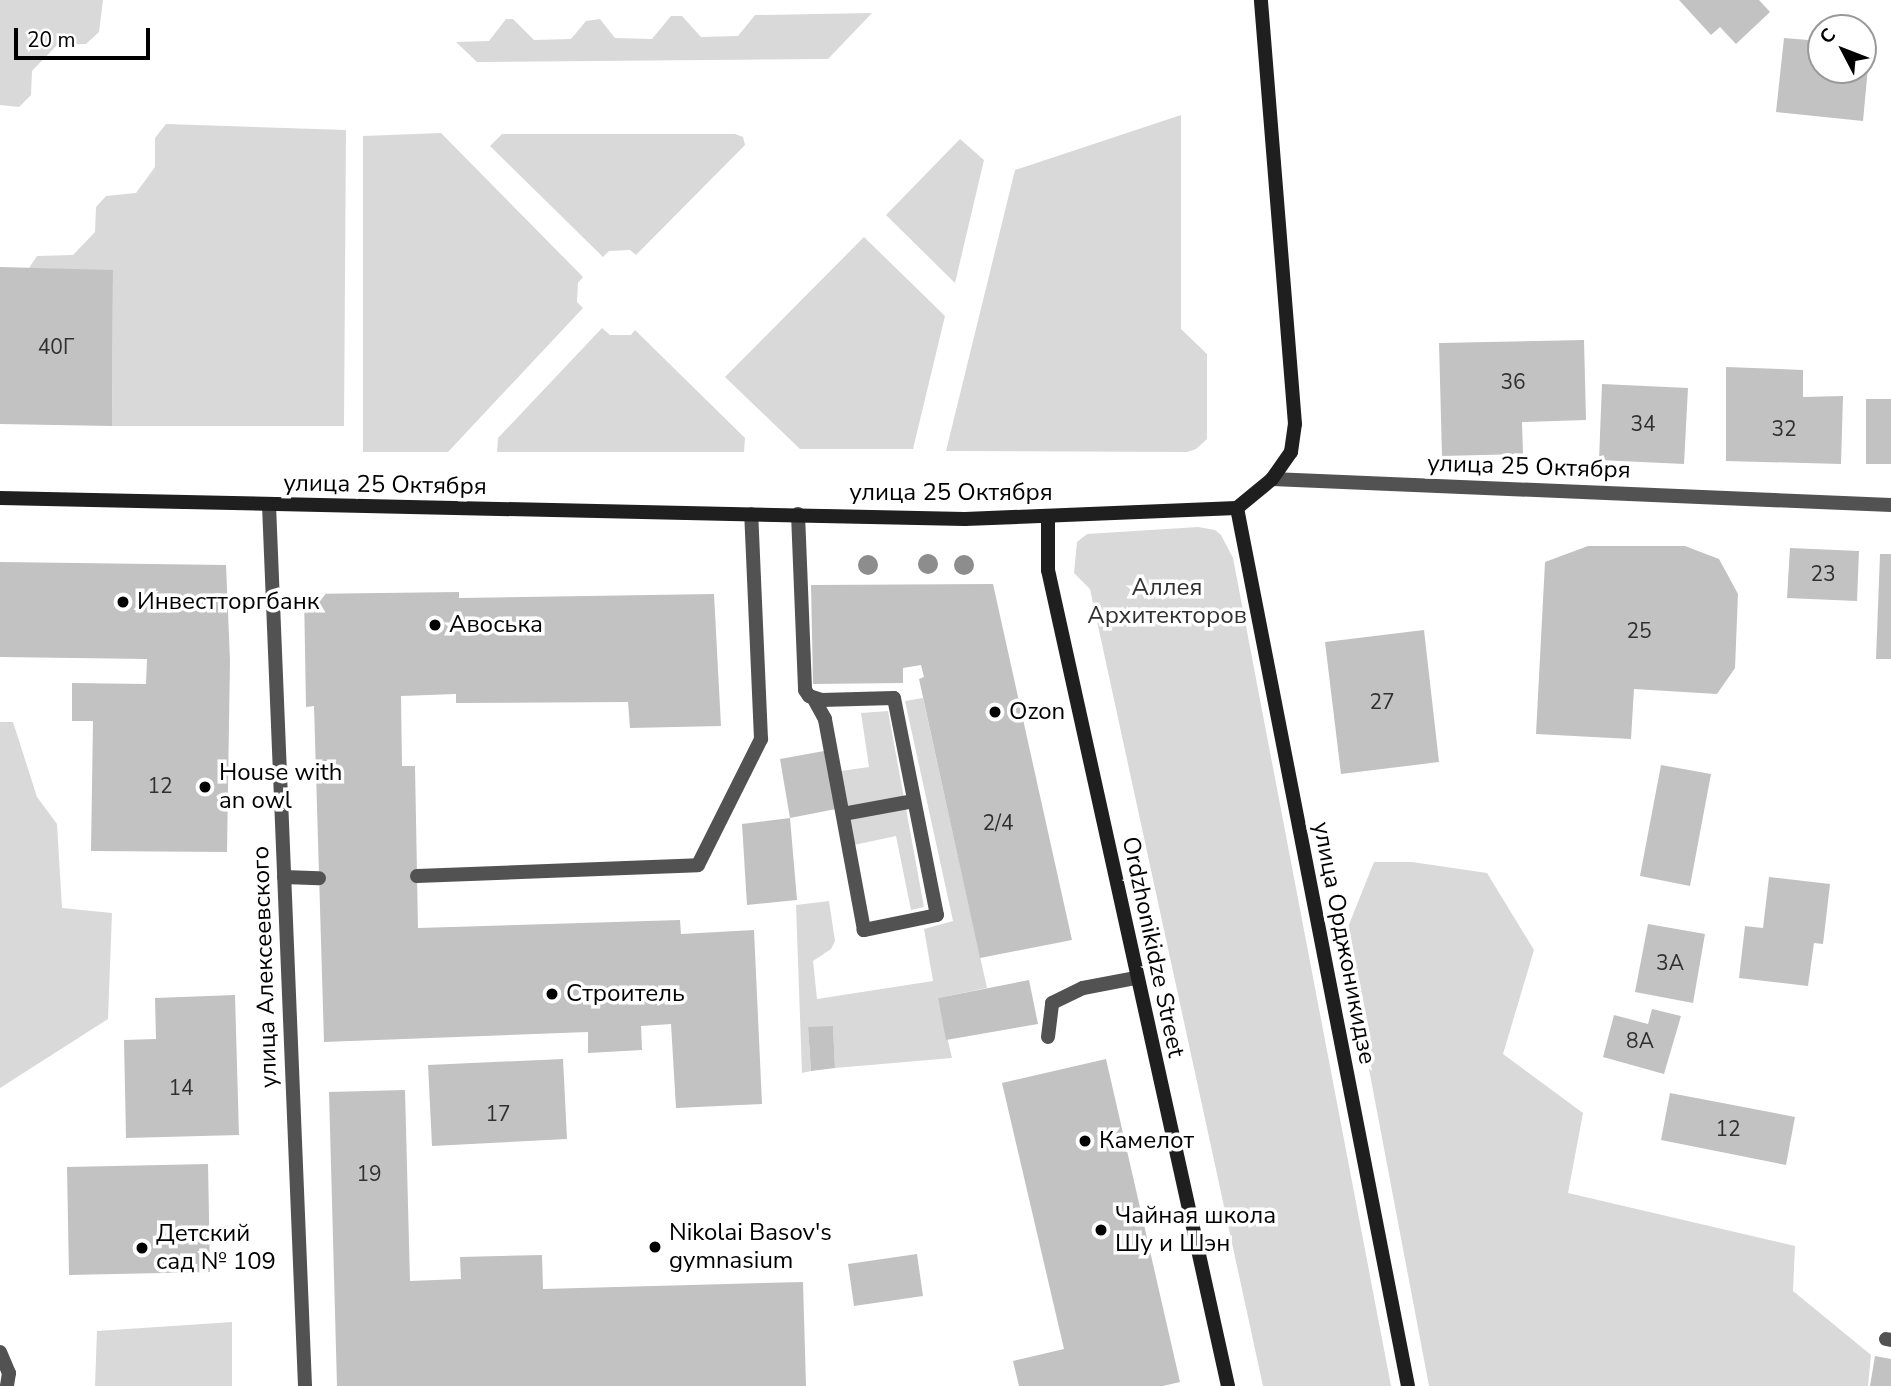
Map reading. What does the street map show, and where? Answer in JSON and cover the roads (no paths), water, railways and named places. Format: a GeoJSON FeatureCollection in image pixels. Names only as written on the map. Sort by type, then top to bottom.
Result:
{"type":"FeatureCollection","features":[{"type":"Feature","properties":{"kind":"street"},"geometry":{"type":"LineString","coordinates":[[1237,508],[1272,479],[1290,452],[1295,424],[1261,0]]}},
{"type":"Feature","properties":{"kind":"street","name":"улица 25 Октября"},"geometry":{"type":"LineString","coordinates":[[1272,479],[1891,505]]}},
{"type":"Feature","properties":{"kind":"street","name":"улица 25 Октября"},"geometry":{"type":"LineString","coordinates":[[0,498],[965,519],[1237,508]]}},
{"type":"Feature","properties":{"kind":"street","name":"улица Алексеевского"},"geometry":{"type":"LineString","coordinates":[[270,505],[305,1386]]}},
{"type":"Feature","properties":{"kind":"street","name":"улица Орджоникидзе"},"geometry":{"type":"LineString","coordinates":[[1237,508],[1408,1386]]}},
{"type":"Feature","properties":{"kind":"street"},"geometry":{"type":"LineString","coordinates":[[417,876],[698,865],[761,739],[751,514]]}},
{"type":"Feature","properties":{"kind":"street"},"geometry":{"type":"LineString","coordinates":[[798,514],[803,681],[808,696],[814,699],[894,698],[937,915],[864,930],[825,719],[814,699]]}},
{"type":"Feature","properties":{"kind":"street","name":"Ordzhonikidze Street"},"geometry":{"type":"LineString","coordinates":[[1048,517],[1048,570],[1228,1386]]}},
{"type":"Feature","properties":{"kind":"street"},"geometry":{"type":"LineString","coordinates":[[843,814],[914,801]]}},
{"type":"Feature","properties":{"kind":"street"},"geometry":{"type":"LineString","coordinates":[[284,877],[319,878]]}},
{"type":"Feature","properties":{"kind":"street"},"geometry":{"type":"LineString","coordinates":[[1048,1037],[1052,1003],[1083,988],[1136,978]]}},
{"type":"Feature","properties":{"kind":"street"},"geometry":{"type":"LineString","coordinates":[[0,1352],[9,1373],[7,1386]]}},
{"type":"Feature","properties":{"kind":"place","name":"Инвестторгбанк"},"geometry":{"type":"Point","coordinates":[123,602]}},
{"type":"Feature","properties":{"kind":"place","name":"Авоська"},"geometry":{"type":"Point","coordinates":[435,625]}},
{"type":"Feature","properties":{"kind":"place","name":"Ozon"},"geometry":{"type":"Point","coordinates":[995,712]}},
{"type":"Feature","properties":{"kind":"place","name":"House with an owl"},"geometry":{"type":"Point","coordinates":[205,787]}},
{"type":"Feature","properties":{"kind":"place","name":"Строитель"},"geometry":{"type":"Point","coordinates":[552,994]}},
{"type":"Feature","properties":{"kind":"place","name":"Камелот"},"geometry":{"type":"Point","coordinates":[1085,1141]}},
{"type":"Feature","properties":{"kind":"place","name":"Чайная школа Шу и Шэн"},"geometry":{"type":"Point","coordinates":[1101,1230]}},
{"type":"Feature","properties":{"kind":"place","name":"Nikolai Basov's gymnasium"},"geometry":{"type":"Point","coordinates":[655,1247]}},
{"type":"Feature","properties":{"kind":"place","name":"Детский сад № 109"},"geometry":{"type":"Point","coordinates":[142,1248]}},
{"type":"Feature","properties":{"kind":"park label","name":"Аллея Архитекторов"},"geometry":{"type":"Point","coordinates":[1167,602]}}]}
